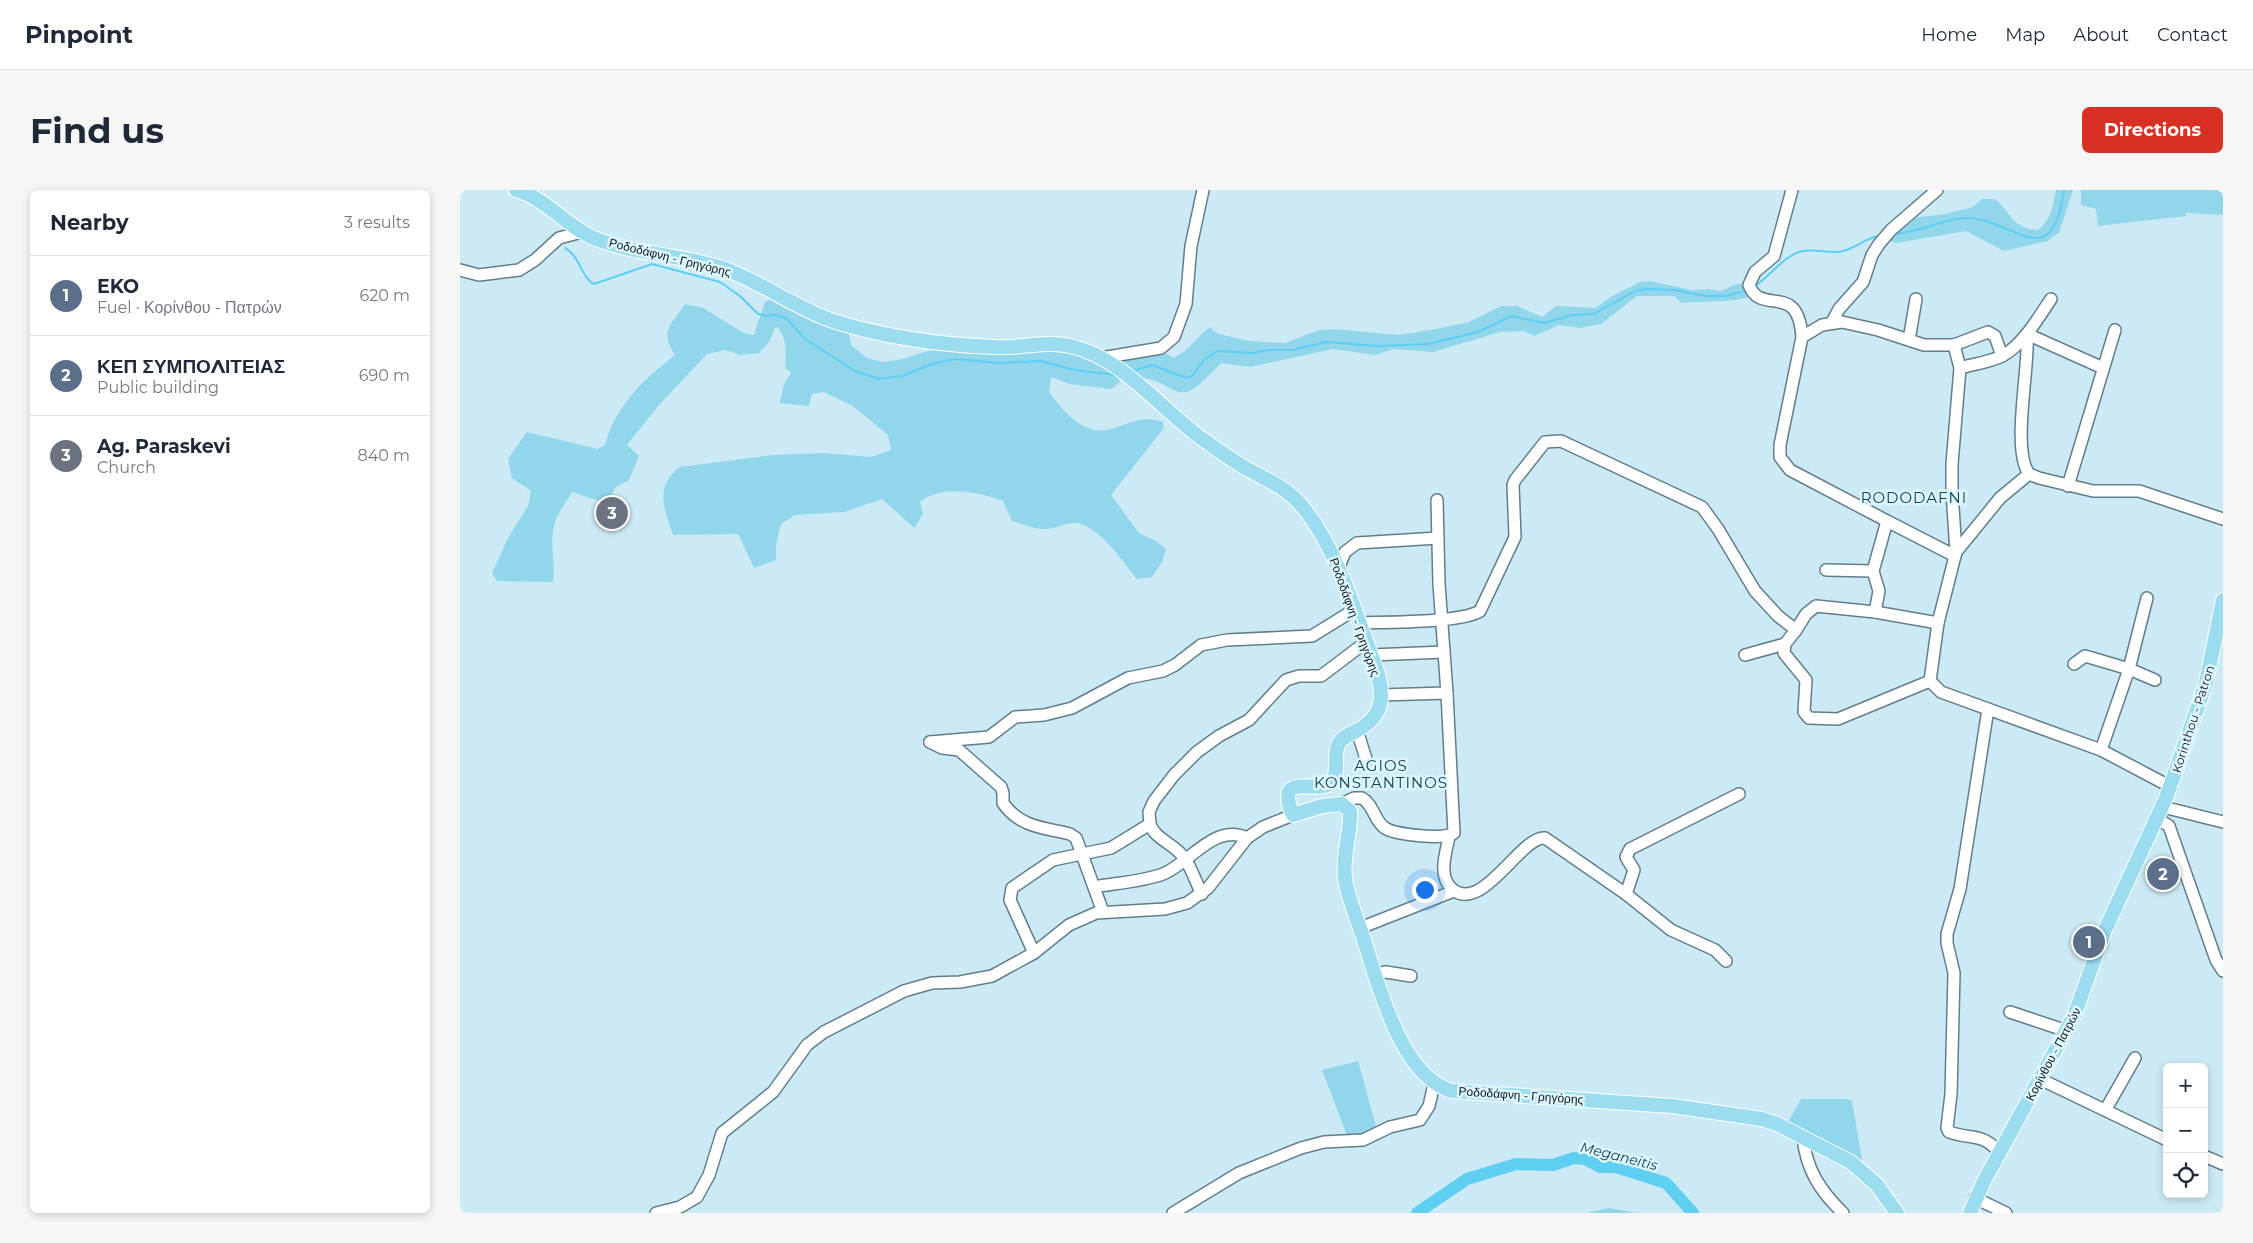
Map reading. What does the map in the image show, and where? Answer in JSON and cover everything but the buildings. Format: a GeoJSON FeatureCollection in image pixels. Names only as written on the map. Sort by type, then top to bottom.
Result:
{"type":"FeatureCollection","features":[{"type":"Feature","properties":{"kind":"main road","name":"Ροδοδάφνη - Γρηγόρης"},"geometry":{"type":"LineString","coordinates":[[516,190],[542,200],[582,232],[634,250],[724,269],[767,287],[805,309],[848,325],[916,340],[983,347],[1055,344],[1081,349],[1101,358],[1207,442],[1246,468],[1283,487],[1295,497],[1320,531],[1338,569],[1371,655],[1381,695],[1380,707],[1376,718],[1344,737],[1337,746],[1335,773],[1330,783],[1320,786],[1301,785],[1291,791],[1288,801],[1293,815]]}},
{"type":"Feature","properties":{"kind":"main road","name":"Korinthou - Patron"},"geometry":{"type":"LineString","coordinates":[[2160,813],[2171,787],[2206,683],[2223,600]]}},
{"type":"Feature","properties":{"kind":"main road"},"geometry":{"type":"LineString","coordinates":[[1293,815],[1322,806],[1342,804],[1350,811],[1344,849],[1345,878],[1374,974],[1396,1031],[1412,1057],[1434,1084]]}},
{"type":"Feature","properties":{"kind":"main road","name":"Κορίνθου - Πατρών"},"geometry":{"type":"LineString","coordinates":[[1970,1213],[1975,1198],[2067,1031],[2082,1000],[2112,914],[2160,813]]}},
{"type":"Feature","properties":{"kind":"main road","name":"Ροδοδάφνη - Γρηγόρης"},"geometry":{"type":"LineString","coordinates":[[1434,1084],[1452,1091],[1654,1105],[1737,1114],[1770,1122],[1856,1165],[1877,1185],[1897,1213]]}},
{"type":"Feature","properties":{"kind":"street"},"geometry":{"type":"LineString","coordinates":[[1101,358],[1161,348],[1174,337],[1186,304],[1191,246],[1204,190]]}},
{"type":"Feature","properties":{"kind":"street"},"geometry":{"type":"LineString","coordinates":[[1792,190],[1774,256],[1755,272],[1749,285],[1752,293],[1757,297],[1786,303],[1792,307],[1801,319],[1802,337],[1780,445],[1780,457],[1790,470],[1887,521],[1956,554]]}},
{"type":"Feature","properties":{"kind":"street"},"geometry":{"type":"LineString","coordinates":[[1832,322],[1839,309],[1863,282],[1872,255],[1879,244],[1891,230],[1937,190]]}},
{"type":"Feature","properties":{"kind":"street"},"geometry":{"type":"LineString","coordinates":[[460,270],[479,275],[519,270],[535,260],[560,238],[582,232]]}},
{"type":"Feature","properties":{"kind":"street"},"geometry":{"type":"LineString","coordinates":[[1910,340],[1916,299]]}},
{"type":"Feature","properties":{"kind":"street"},"geometry":{"type":"LineString","coordinates":[[1960,368],[2002,356],[2027,334],[2051,299]]}},
{"type":"Feature","properties":{"kind":"street"},"geometry":{"type":"LineString","coordinates":[[1802,337],[1832,322],[1842,322],[1878,330],[1931,346],[1954,345],[1988,332],[1995,336],[2002,356]]}},
{"type":"Feature","properties":{"kind":"street"},"geometry":{"type":"LineString","coordinates":[[2068,486],[2115,330]]}},
{"type":"Feature","properties":{"kind":"street"},"geometry":{"type":"LineString","coordinates":[[2027,334],[2103,368]]}},
{"type":"Feature","properties":{"kind":"street"},"geometry":{"type":"LineString","coordinates":[[2027,334],[2028,347],[2022,400],[2024,461],[2029,474]]}},
{"type":"Feature","properties":{"kind":"street"},"geometry":{"type":"LineString","coordinates":[[1930,681],[1938,623],[1956,554],[1952,464],[1960,368],[1954,345]]}},
{"type":"Feature","properties":{"kind":"street"},"geometry":{"type":"LineString","coordinates":[[1359,623],[1471,616],[1483,608],[1515,537],[1514,480],[1545,442],[1557,440],[1678,494],[1702,507],[1718,529],[1755,591],[1778,616],[1796,630]]}},
{"type":"Feature","properties":{"kind":"street"},"geometry":{"type":"LineString","coordinates":[[2029,474],[2068,486],[2093,491],[2139,491],[2223,519]]}},
{"type":"Feature","properties":{"kind":"street"},"geometry":{"type":"LineString","coordinates":[[1956,554],[2000,498],[2029,474]]}},
{"type":"Feature","properties":{"kind":"street"},"geometry":{"type":"LineString","coordinates":[[1438,500],[1442,619],[1455,828],[1450,837],[1445,856],[1444,874],[1448,884],[1454,891]]}},
{"type":"Feature","properties":{"kind":"street"},"geometry":{"type":"LineString","coordinates":[[1875,612],[1879,590],[1873,571],[1887,521]]}},
{"type":"Feature","properties":{"kind":"street"},"geometry":{"type":"LineString","coordinates":[[1338,569],[1345,552],[1357,542],[1438,538]]}},
{"type":"Feature","properties":{"kind":"street"},"geometry":{"type":"LineString","coordinates":[[1826,570],[1873,571]]}},
{"type":"Feature","properties":{"kind":"street"},"geometry":{"type":"LineString","coordinates":[[2101,750],[2129,668],[2147,598]]}},
{"type":"Feature","properties":{"kind":"street"},"geometry":{"type":"LineString","coordinates":[[1930,681],[1838,719],[1809,718],[1804,712],[1806,680],[1784,653],[1785,644],[1806,614],[1816,606],[1875,612],[1938,623]]}},
{"type":"Feature","properties":{"kind":"street"},"geometry":{"type":"LineString","coordinates":[[1103,912],[1076,838],[1070,834],[1028,824],[1012,813],[1004,803],[1000,787],[965,755],[930,742],[990,737],[1015,717],[1044,714],[1072,708],[1128,678],[1168,669],[1185,659],[1201,645],[1227,640],[1312,636],[1354,610]]}},
{"type":"Feature","properties":{"kind":"street"},"geometry":{"type":"LineString","coordinates":[[1202,894],[1186,859],[1156,835],[1150,824],[1149,812],[1154,801],[1174,775],[1196,752],[1219,736],[1249,720],[1286,680],[1299,676],[1321,676],[1366,642]]}},
{"type":"Feature","properties":{"kind":"street"},"geometry":{"type":"LineString","coordinates":[[1745,656],[1785,644]]}},
{"type":"Feature","properties":{"kind":"street"},"geometry":{"type":"LineString","coordinates":[[1371,655],[1444,652]]}},
{"type":"Feature","properties":{"kind":"street"},"geometry":{"type":"LineString","coordinates":[[2074,664],[2085,656],[2129,668],[2156,680]]}},
{"type":"Feature","properties":{"kind":"street"},"geometry":{"type":"LineString","coordinates":[[1930,681],[1941,692],[2101,750],[2171,787]]}},
{"type":"Feature","properties":{"kind":"street"},"geometry":{"type":"LineString","coordinates":[[1381,695],[1447,693]]}},
{"type":"Feature","properties":{"kind":"street"},"geometry":{"type":"LineString","coordinates":[[1988,709],[1960,889],[1947,943],[1954,973],[1951,1094],[1947,1128],[1949,1132],[1961,1136],[1987,1140],[2000,1153]]}},
{"type":"Feature","properties":{"kind":"street"},"geometry":{"type":"LineString","coordinates":[[1357,730],[1366,759]]}},
{"type":"Feature","properties":{"kind":"street"},"geometry":{"type":"LineString","coordinates":[[1626,894],[1634,870],[1626,857],[1630,849],[1739,794]]}},
{"type":"Feature","properties":{"kind":"street"},"geometry":{"type":"LineString","coordinates":[[1342,804],[1358,797],[1362,798],[1368,803],[1379,822],[1390,830],[1439,838],[1450,837]]}},
{"type":"Feature","properties":{"kind":"street"},"geometry":{"type":"LineString","coordinates":[[2160,813],[2223,822]]}},
{"type":"Feature","properties":{"kind":"street"},"geometry":{"type":"LineString","coordinates":[[2160,813],[2169,826],[2216,960],[2223,971]]}},
{"type":"Feature","properties":{"kind":"street"},"geometry":{"type":"LineString","coordinates":[[656,1213],[680,1207],[694,1200],[709,1175],[722,1133],[773,1092],[802,1050],[815,1038],[904,991],[932,982],[980,980],[1002,971],[1034,953],[1069,925],[1103,912],[1174,908],[1202,894],[1247,838],[1262,827],[1293,815]]}},
{"type":"Feature","properties":{"kind":"street"},"geometry":{"type":"LineString","coordinates":[[1034,953],[1010,900],[1010,891],[1053,860],[1118,845],[1150,824]]}},
{"type":"Feature","properties":{"kind":"street"},"geometry":{"type":"LineString","coordinates":[[1094,887],[1158,875],[1170,870],[1196,850],[1227,834],[1238,833],[1247,838]]}},
{"type":"Feature","properties":{"kind":"street"},"geometry":{"type":"LineString","coordinates":[[1360,928],[1454,891],[1466,893],[1476,891],[1490,883],[1512,863],[1523,848],[1539,838],[1552,843],[1626,894],[1671,930],[1715,950],[1726,961]]}},
{"type":"Feature","properties":{"kind":"street"},"geometry":{"type":"LineString","coordinates":[[1374,974],[1386,972],[1412,976]]}},
{"type":"Feature","properties":{"kind":"street"},"geometry":{"type":"LineString","coordinates":[[2010,1012],[2067,1031]]}},
{"type":"Feature","properties":{"kind":"street"},"geometry":{"type":"LineString","coordinates":[[2106,1109],[2135,1058]]}},
{"type":"Feature","properties":{"kind":"street"},"geometry":{"type":"LineString","coordinates":[[2040,1079],[2163,1138]]}},
{"type":"Feature","properties":{"kind":"street"},"geometry":{"type":"LineString","coordinates":[[1173,1213],[1239,1173],[1301,1148],[1324,1142],[1364,1140],[1390,1127],[1420,1120],[1429,1106],[1434,1084]]}},
{"type":"Feature","properties":{"kind":"street"},"geometry":{"type":"LineString","coordinates":[[1803,1137],[1806,1161],[1813,1177],[1824,1194],[1843,1213]]}},
{"type":"Feature","properties":{"kind":"street"},"geometry":{"type":"LineString","coordinates":[[2208,1158],[2223,1164]]}},
{"type":"Feature","properties":{"kind":"street"},"geometry":{"type":"LineString","coordinates":[[1975,1198],[2006,1213]]}},
{"type":"Feature","properties":{"kind":"shaded area"},"geometry":{"type":"Polygon","coordinates":[[[2056,190],[2073,190],[2059,233],[2047,241],[2004,251],[1966,231],[1896,243],[1887,240],[1912,218],[1945,214],[1973,207],[1982,199],[1995,199],[2017,223],[2029,229],[2038,230],[2049,217],[2056,190]]]}},
{"type":"Feature","properties":{"kind":"shaded area"},"geometry":{"type":"Polygon","coordinates":[[[2081,190],[2223,190],[2223,215],[2186,213],[2186,216],[2098,226],[2096,209],[2081,205],[2081,190]]]}},
{"type":"Feature","properties":{"kind":"shaded area"},"geometry":{"type":"Polygon","coordinates":[[[1650,281],[1692,290],[1709,289],[1720,291],[1742,284],[1745,285],[1749,296],[1728,301],[1681,303],[1675,296],[1637,296],[1601,324],[1580,328],[1559,325],[1534,336],[1524,331],[1500,332],[1433,352],[1393,349],[1375,355],[1333,349],[1250,367],[1222,363],[1198,386],[1183,392],[1178,392],[1153,380],[1138,379],[1124,368],[1120,360],[1161,350],[1173,358],[1184,352],[1210,327],[1218,334],[1250,341],[1285,343],[1319,330],[1334,329],[1398,335],[1431,330],[1469,322],[1501,306],[1517,306],[1542,317],[1556,306],[1595,308],[1614,295],[1640,282],[1650,281]]]}},
{"type":"Feature","properties":{"kind":"shaded area"},"geometry":{"type":"Polygon","coordinates":[[[774,298],[804,317],[838,328],[849,334],[851,345],[867,358],[882,362],[898,360],[946,346],[1052,348],[1086,356],[1117,374],[1120,382],[1111,389],[1070,384],[1051,377],[1049,392],[1075,421],[1092,429],[1111,429],[1131,422],[1148,419],[1163,422],[1164,428],[1111,495],[1139,533],[1156,541],[1166,549],[1162,562],[1152,577],[1137,579],[1105,540],[1081,524],[1068,524],[1038,529],[1012,521],[1003,501],[961,491],[939,493],[929,496],[920,502],[923,514],[914,528],[882,499],[844,512],[795,515],[781,524],[776,545],[776,560],[754,568],[738,534],[673,535],[663,498],[667,482],[680,467],[774,455],[824,453],[871,457],[891,450],[888,435],[853,406],[824,392],[812,394],[809,406],[780,403],[784,384],[791,373],[785,368],[786,351],[783,335],[776,326],[769,342],[759,353],[740,355],[726,350],[707,354],[659,405],[627,445],[639,456],[629,480],[616,487],[606,503],[572,492],[556,519],[554,527],[552,542],[553,582],[497,581],[492,573],[508,538],[528,506],[531,491],[512,478],[508,459],[527,432],[598,449],[605,445],[616,418],[632,394],[675,355],[670,347],[667,334],[671,323],[685,304],[703,308],[744,333],[754,335],[765,302],[774,298]]]}},
{"type":"Feature","properties":{"kind":"shaded area"},"geometry":{"type":"Polygon","coordinates":[[[1358,1061],[1377,1130],[1348,1138],[1322,1070],[1358,1061]]]}},
{"type":"Feature","properties":{"kind":"shaded area"},"geometry":{"type":"Polygon","coordinates":[[[1801,1099],[1846,1099],[1852,1101],[1862,1160],[1787,1124],[1801,1099]]]}},
{"type":"Feature","properties":{"kind":"shaded area"},"geometry":{"type":"Polygon","coordinates":[[[1609,1208],[1637,1213],[1587,1213],[1609,1208]]]}},
{"type":"Feature","properties":{"kind":"waterway"},"geometry":{"type":"LineString","coordinates":[[1895,234],[1966,218],[1983,220],[2028,237],[2040,238],[2050,232],[2058,217],[2064,190]]}},
{"type":"Feature","properties":{"kind":"waterway"},"geometry":{"type":"LineString","coordinates":[[1755,286],[1787,258],[1799,252],[1808,250],[1843,251],[1878,236]]}},
{"type":"Feature","properties":{"kind":"waterway"},"geometry":{"type":"LineString","coordinates":[[565,248],[574,256],[587,277],[594,284],[652,264],[720,282],[740,296],[758,314],[766,316],[776,315],[787,319],[805,339],[855,371],[879,379],[902,376],[932,364],[955,359],[1000,363],[1041,361],[1075,370],[1115,375]]}},
{"type":"Feature","properties":{"kind":"waterway"},"geometry":{"type":"LineString","coordinates":[[1133,371],[1152,365],[1186,378],[1192,376],[1204,360],[1217,351],[1254,353],[1268,350],[1292,350],[1326,342],[1377,346],[1428,344],[1478,332],[1511,316],[1544,323],[1573,315],[1594,314],[1635,291],[1648,289],[1675,290],[1705,296],[1726,296],[1744,291]]}},
{"type":"Feature","properties":{"kind":"waterway","name":"Meganeitis"},"geometry":{"type":"LineString","coordinates":[[1417,1213],[1467,1179],[1516,1164],[1553,1165],[1574,1158],[1585,1159],[1600,1167],[1616,1167],[1666,1183],[1693,1213]]}},
{"type":"Feature","properties":{"kind":"place","name":"Ag. Paraskevi"},"geometry":{"type":"Point","coordinates":[612,513]}},
{"type":"Feature","properties":{"kind":"place","name":"ΚΕΠ ΣΥΜΠΟΛΙΤΕΙΑΣ"},"geometry":{"type":"Point","coordinates":[2163,874]}},
{"type":"Feature","properties":{"kind":"place","name":"EKO"},"geometry":{"type":"Point","coordinates":[2089,942]}},
{"type":"Feature","properties":{"kind":"district","name":"RODODAFNI"},"geometry":{"type":"Point","coordinates":[1914,497]}},
{"type":"Feature","properties":{"kind":"district","name":"AGIOS KONSTANTINOS"},"geometry":{"type":"Point","coordinates":[1381,774]}}]}
